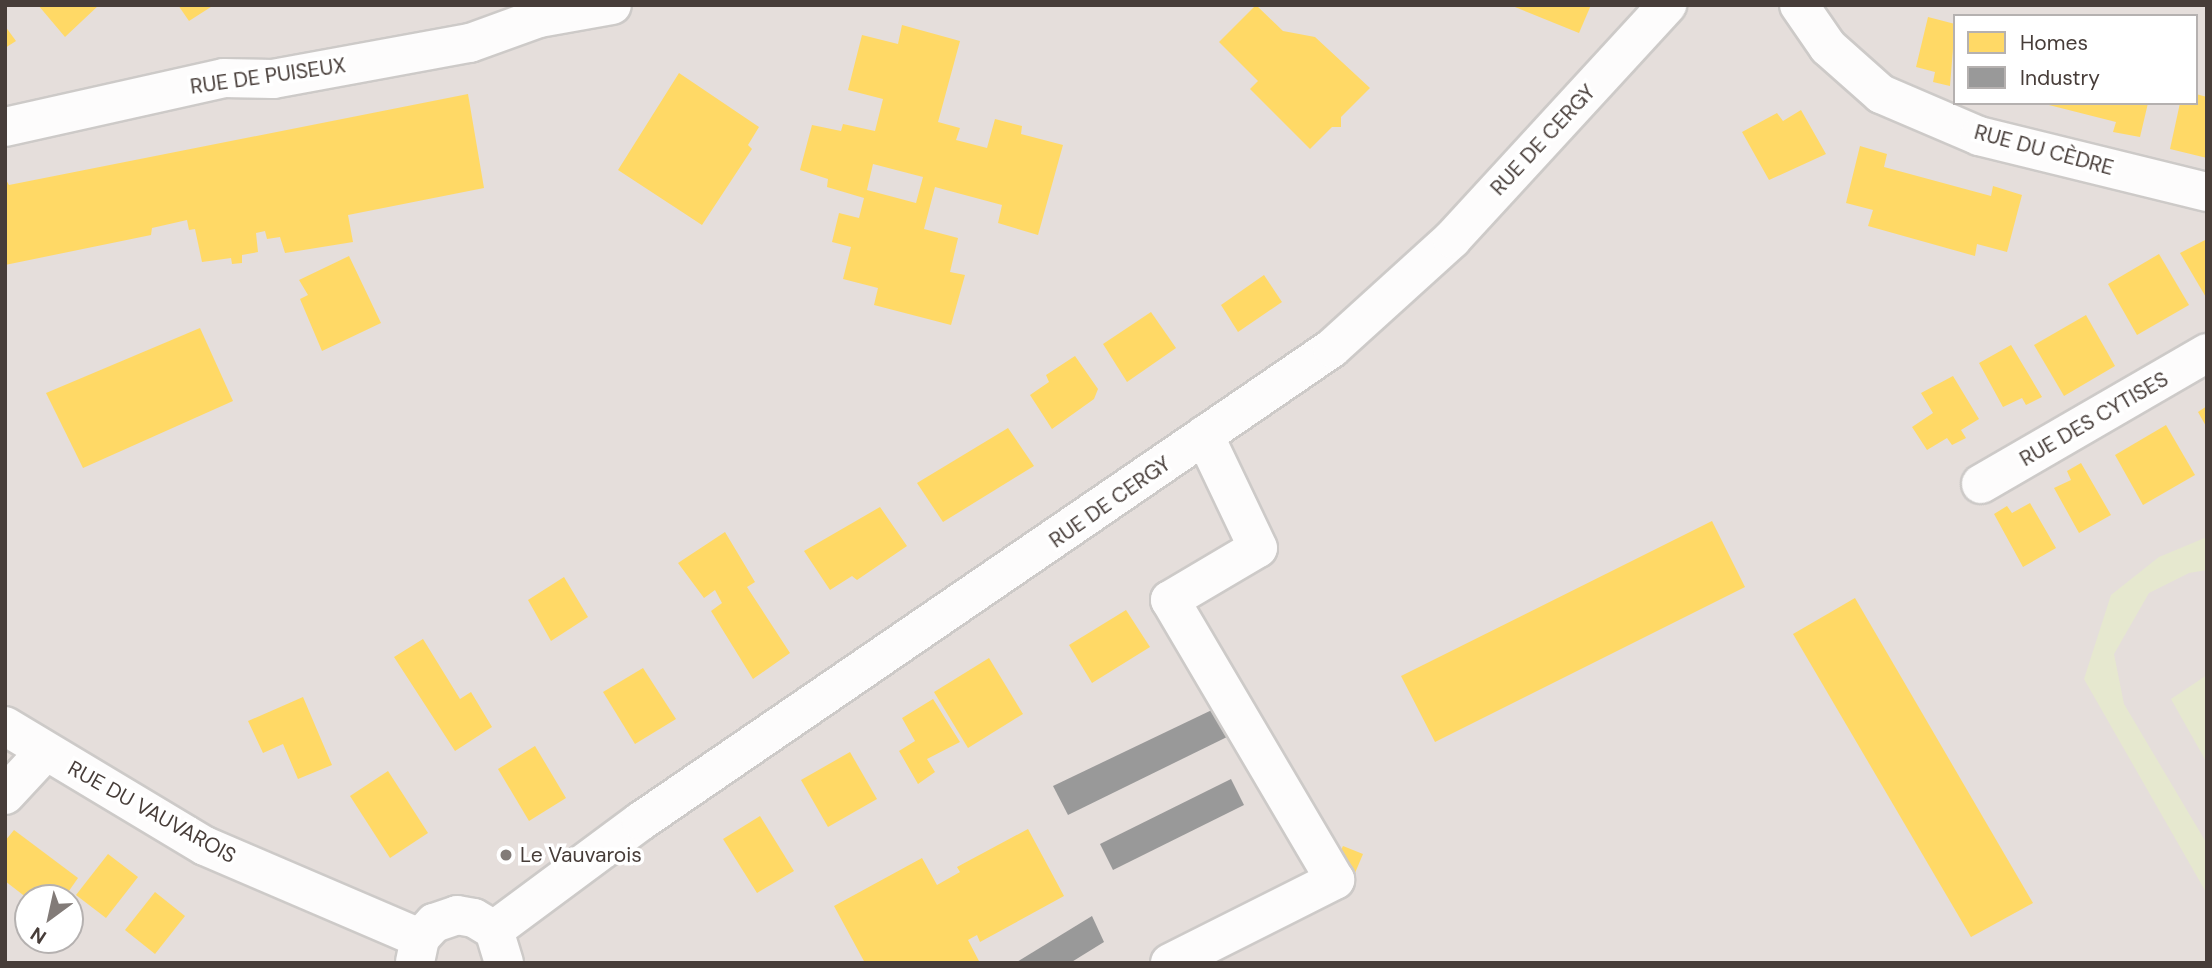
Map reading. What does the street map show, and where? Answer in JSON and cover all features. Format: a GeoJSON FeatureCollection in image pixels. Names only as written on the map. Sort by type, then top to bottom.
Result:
{"type":"FeatureCollection","features":[{"type":"Feature","properties":{"kind":"street","name":"RUE DE PUISEUX"},"geometry":{"type":"LineString","coordinates":[[5,127],[224,78],[273,79],[470,43],[539,18],[612,5]]}},
{"type":"Feature","properties":{"kind":"street","name":"RUE DE CERGY"},"geometry":{"type":"LineString","coordinates":[[499,946],[641,821],[1154,474],[1204,435],[1332,348],[1452,239],[1667,5]]}},
{"type":"Feature","properties":{"kind":"street","name":"RUE DU CÈDRE"},"geometry":{"type":"LineString","coordinates":[[1799,5],[1828,47],[1881,94],[1979,136],[2207,192]]}},
{"type":"Feature","properties":{"kind":"street","name":"RUE DES CYTISES"},"geometry":{"type":"LineString","coordinates":[[1981,484],[2207,353]]}},
{"type":"Feature","properties":{"kind":"street"},"geometry":{"type":"LineString","coordinates":[[1171,963],[1335,880],[1170,600],[1258,548],[1204,435]]}},
{"type":"Feature","properties":{"kind":"street","name":"RUE DU VAUVAROIS"},"geometry":{"type":"LineString","coordinates":[[5,726],[44,753],[205,846],[417,951]]}},
{"type":"Feature","properties":{"kind":"street"},"geometry":{"type":"LineString","coordinates":[[5,795],[44,753]]}},
{"type":"Feature","properties":{"kind":"street"},"geometry":{"type":"LineString","coordinates":[[417,951],[434,923],[457,915],[474,918],[499,946]]}},
{"type":"Feature","properties":{"kind":"shaded area"},"geometry":{"type":"Polygon","coordinates":[[[5,5],[2207,5],[2207,963],[5,963],[5,5]]]}},
{"type":"Feature","properties":{"kind":"green space"},"geometry":{"type":"Polygon","coordinates":[[[2207,537],[2207,570],[2189,573],[2149,593],[2114,654],[2124,704],[2207,844],[2207,894],[2084,679],[2111,595],[2159,557],[2207,537]]]}},
{"type":"Feature","properties":{"kind":"green space"},"geometry":{"type":"Polygon","coordinates":[[[2207,675],[2207,763],[2171,699],[2207,675]]]}},
{"type":"Feature","properties":{"kind":"building: Homes"},"geometry":{"type":"Polygon","coordinates":[[[38,5],[99,5],[65,37],[38,5]]]}},
{"type":"Feature","properties":{"kind":"building: Homes"},"geometry":{"type":"Polygon","coordinates":[[[178,5],[214,5],[189,21],[178,5]]]}},
{"type":"Feature","properties":{"kind":"building: Homes"},"geometry":{"type":"Polygon","coordinates":[[[1256,5],[1283,31],[1315,37],[1370,88],[1341,117],[1341,127],[1332,127],[1310,149],[1250,89],[1258,81],[1219,42],[1256,5]]]}},
{"type":"Feature","properties":{"kind":"building: Homes"},"geometry":{"type":"Polygon","coordinates":[[[1510,5],[1591,5],[1579,33],[1510,5]]]}},
{"type":"Feature","properties":{"kind":"building: Homes"},"geometry":{"type":"Polygon","coordinates":[[[1928,17],[1953,23],[1950,86],[1933,82],[1935,72],[1916,67],[1928,17]]]}},
{"type":"Feature","properties":{"kind":"building: Homes"},"geometry":{"type":"Polygon","coordinates":[[[902,25],[960,41],[938,122],[960,128],[956,140],[987,148],[995,119],[1022,126],[1021,134],[1063,145],[1038,235],[998,223],[1002,205],[935,187],[924,229],[958,238],[950,272],[965,275],[951,325],[874,305],[878,288],[843,279],[851,247],[832,242],[839,213],[859,218],[864,198],[827,187],[828,179],[800,170],[812,125],[841,131],[843,124],[875,131],[883,99],[848,90],[862,35],[898,44],[902,25]],[[873,164],[867,190],[916,203],[923,177],[873,164]]]}},
{"type":"Feature","properties":{"kind":"building: Homes"},"geometry":{"type":"Polygon","coordinates":[[[5,26],[16,41],[5,48],[5,26]]]}},
{"type":"Feature","properties":{"kind":"building: Homes"},"geometry":{"type":"Polygon","coordinates":[[[679,73],[759,127],[748,145],[752,149],[702,225],[618,170],[679,73]]]}},
{"type":"Feature","properties":{"kind":"building: Homes"},"geometry":{"type":"Polygon","coordinates":[[[468,94],[484,188],[348,215],[353,242],[285,253],[280,237],[267,239],[265,231],[256,233],[258,252],[242,255],[242,263],[232,264],[231,258],[202,262],[195,229],[189,230],[187,220],[152,228],[151,235],[5,265],[5,178],[9,185],[468,94]]]}},
{"type":"Feature","properties":{"kind":"building: Homes"},"geometry":{"type":"Polygon","coordinates":[[[2198,95],[2207,97],[2207,158],[2170,149],[2180,105],[2198,105],[2198,95]]]}},
{"type":"Feature","properties":{"kind":"building: Homes"},"geometry":{"type":"Polygon","coordinates":[[[2049,105],[2148,105],[2140,137],[2113,132],[2116,122],[2049,105]]]}},
{"type":"Feature","properties":{"kind":"building: Homes"},"geometry":{"type":"Polygon","coordinates":[[[1801,110],[1826,154],[1769,180],[1742,132],[1777,113],[1783,121],[1801,110]]]}},
{"type":"Feature","properties":{"kind":"building: Homes"},"geometry":{"type":"Polygon","coordinates":[[[1860,146],[1887,154],[1884,167],[1991,196],[1993,186],[2022,195],[2007,252],[1977,244],[1975,256],[1868,226],[1873,210],[1846,203],[1860,146]]]}},
{"type":"Feature","properties":{"kind":"building: Homes"},"geometry":{"type":"Polygon","coordinates":[[[2207,239],[2207,299],[2180,253],[2207,239]]]}},
{"type":"Feature","properties":{"kind":"building: Homes"},"geometry":{"type":"Polygon","coordinates":[[[2159,254],[2189,305],[2137,335],[2108,284],[2159,254]]]}},
{"type":"Feature","properties":{"kind":"building: Homes"},"geometry":{"type":"Polygon","coordinates":[[[349,256],[381,323],[322,351],[300,299],[308,295],[299,280],[349,256]]]}},
{"type":"Feature","properties":{"kind":"building: Homes"},"geometry":{"type":"Polygon","coordinates":[[[1264,275],[1282,302],[1238,332],[1221,305],[1264,275]]]}},
{"type":"Feature","properties":{"kind":"building: Homes"},"geometry":{"type":"Polygon","coordinates":[[[1151,312],[1176,348],[1127,382],[1103,344],[1151,312]]]}},
{"type":"Feature","properties":{"kind":"building: Homes"},"geometry":{"type":"Polygon","coordinates":[[[2086,315],[2115,366],[2064,396],[2034,345],[2086,315]]]}},
{"type":"Feature","properties":{"kind":"building: Homes"},"geometry":{"type":"Polygon","coordinates":[[[200,328],[233,401],[83,468],[46,393],[200,328]]]}},
{"type":"Feature","properties":{"kind":"building: Homes"},"geometry":{"type":"Polygon","coordinates":[[[2011,345],[2042,397],[2026,405],[2022,398],[2003,407],[1979,363],[2011,345]]]}},
{"type":"Feature","properties":{"kind":"building: Homes"},"geometry":{"type":"Polygon","coordinates":[[[1075,356],[1098,389],[1094,399],[1052,429],[1030,395],[1049,382],[1046,375],[1075,356]]]}},
{"type":"Feature","properties":{"kind":"building: Homes"},"geometry":{"type":"Polygon","coordinates":[[[1953,376],[1979,419],[1961,430],[1966,438],[1952,445],[1947,438],[1927,450],[1912,427],[1933,413],[1921,393],[1953,376]]]}},
{"type":"Feature","properties":{"kind":"building: Homes"},"geometry":{"type":"Polygon","coordinates":[[[2207,406],[2207,428],[2198,412],[2207,406]]]}},
{"type":"Feature","properties":{"kind":"building: Homes"},"geometry":{"type":"Polygon","coordinates":[[[2166,425],[2195,475],[2143,505],[2115,455],[2166,425]]]}},
{"type":"Feature","properties":{"kind":"building: Homes"},"geometry":{"type":"Polygon","coordinates":[[[1008,428],[1034,466],[943,522],[917,483],[1008,428]]]}},
{"type":"Feature","properties":{"kind":"building: Homes"},"geometry":{"type":"Polygon","coordinates":[[[2081,463],[2111,515],[2079,533],[2054,488],[2071,480],[2067,471],[2081,463]]]}},
{"type":"Feature","properties":{"kind":"building: Homes"},"geometry":{"type":"Polygon","coordinates":[[[2030,503],[2056,548],[2023,567],[1994,514],[2007,506],[2012,513],[2030,503]]]}},
{"type":"Feature","properties":{"kind":"building: Homes"},"geometry":{"type":"Polygon","coordinates":[[[880,507],[907,546],[857,580],[852,576],[830,590],[804,551],[880,507]]]}},
{"type":"Feature","properties":{"kind":"building: Homes"},"geometry":{"type":"Polygon","coordinates":[[[1712,521],[1745,587],[1435,742],[1401,676],[1712,521]]]}},
{"type":"Feature","properties":{"kind":"building: Homes"},"geometry":{"type":"Polygon","coordinates":[[[725,532],[755,582],[747,587],[790,653],[753,679],[711,611],[722,603],[715,590],[704,598],[678,563],[725,532]]]}},
{"type":"Feature","properties":{"kind":"building: Homes"},"geometry":{"type":"Polygon","coordinates":[[[564,577],[588,617],[551,641],[528,600],[564,577]]]}},
{"type":"Feature","properties":{"kind":"building: Homes"},"geometry":{"type":"Polygon","coordinates":[[[1855,598],[2033,903],[1971,937],[1793,634],[1855,598]]]}},
{"type":"Feature","properties":{"kind":"building: Homes"},"geometry":{"type":"Polygon","coordinates":[[[1126,610],[1150,647],[1092,683],[1069,645],[1126,610]]]}},
{"type":"Feature","properties":{"kind":"building: Homes"},"geometry":{"type":"Polygon","coordinates":[[[423,639],[460,699],[471,692],[492,727],[455,751],[394,657],[423,639]]]}},
{"type":"Feature","properties":{"kind":"building: Homes"},"geometry":{"type":"Polygon","coordinates":[[[989,658],[1023,714],[968,748],[934,692],[989,658]]]}},
{"type":"Feature","properties":{"kind":"building: Homes"},"geometry":{"type":"Polygon","coordinates":[[[643,668],[676,719],[635,744],[603,692],[643,668]]]}},
{"type":"Feature","properties":{"kind":"building: Homes"},"geometry":{"type":"Polygon","coordinates":[[[303,697],[332,765],[298,779],[283,744],[263,753],[248,721],[303,697]]]}},
{"type":"Feature","properties":{"kind":"building: Homes"},"geometry":{"type":"Polygon","coordinates":[[[933,699],[960,742],[927,759],[935,772],[918,784],[899,751],[915,741],[902,718],[933,699]]]}},
{"type":"Feature","properties":{"kind":"building: Homes"},"geometry":{"type":"Polygon","coordinates":[[[535,746],[566,798],[529,821],[498,769],[535,746]]]}},
{"type":"Feature","properties":{"kind":"building: Homes"},"geometry":{"type":"Polygon","coordinates":[[[850,752],[877,799],[828,827],[801,780],[850,752]]]}},
{"type":"Feature","properties":{"kind":"building: Homes"},"geometry":{"type":"Polygon","coordinates":[[[388,771],[428,833],[390,858],[350,796],[388,771]]]}},
{"type":"Feature","properties":{"kind":"building: Homes"},"geometry":{"type":"Polygon","coordinates":[[[760,816],[794,871],[757,893],[723,839],[760,816]]]}},
{"type":"Feature","properties":{"kind":"building: Homes"},"geometry":{"type":"Polygon","coordinates":[[[1028,829],[1064,896],[980,942],[977,935],[968,940],[980,963],[865,963],[834,906],[922,858],[937,885],[960,872],[957,867],[1028,829]]]}},
{"type":"Feature","properties":{"kind":"building: Homes"},"geometry":{"type":"Polygon","coordinates":[[[14,830],[78,878],[74,884],[14,884],[14,888],[5,881],[5,841],[14,830]]]}},
{"type":"Feature","properties":{"kind":"building: Homes"},"geometry":{"type":"Polygon","coordinates":[[[1343,846],[1363,854],[1355,873],[1335,863],[1343,846]]]}},
{"type":"Feature","properties":{"kind":"building: Homes"},"geometry":{"type":"Polygon","coordinates":[[[108,854],[138,877],[106,918],[84,901],[84,885],[108,854]]]}},
{"type":"Feature","properties":{"kind":"building: Homes"},"geometry":{"type":"Polygon","coordinates":[[[155,892],[185,916],[155,954],[125,930],[155,892]]]}},
{"type":"Feature","properties":{"kind":"building: Industry"},"geometry":{"type":"Polygon","coordinates":[[[1216,708],[1227,737],[1068,815],[1053,786],[1216,708]]]}},
{"type":"Feature","properties":{"kind":"building: Industry"},"geometry":{"type":"Polygon","coordinates":[[[1231,779],[1244,805],[1113,870],[1100,844],[1231,779]]]}},
{"type":"Feature","properties":{"kind":"building: Industry"},"geometry":{"type":"Polygon","coordinates":[[[1092,916],[1104,942],[1070,963],[1015,963],[1092,916]]]}},
{"type":"Feature","properties":{"kind":"place","name":"Le Vauvarois"},"geometry":{"type":"Point","coordinates":[506,855]}}]}
